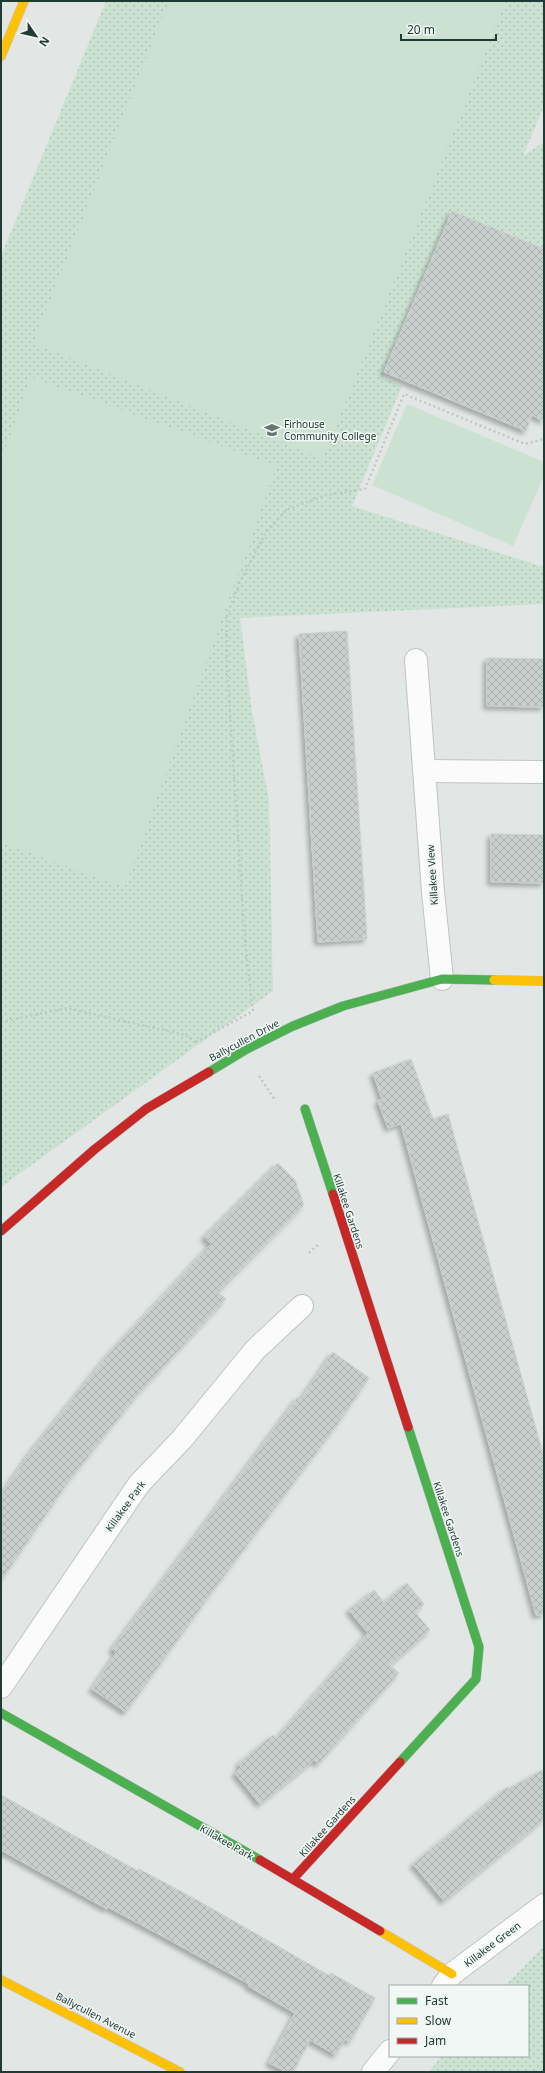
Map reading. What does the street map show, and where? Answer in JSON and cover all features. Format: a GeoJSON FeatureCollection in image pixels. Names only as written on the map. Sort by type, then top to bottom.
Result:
{"type":"FeatureCollection","features":[{"type":"Feature","properties":{"kind":"street"},"geometry":{"type":"LineString","coordinates":[[1,56],[24,1]]}},
{"type":"Feature","properties":{"kind":"street","name":"Killakee View"},"geometry":{"type":"LineString","coordinates":[[416,660],[433,892],[442,979]]}},
{"type":"Feature","properties":{"kind":"street"},"geometry":{"type":"LineString","coordinates":[[425,771],[544,772]]}},
{"type":"Feature","properties":{"kind":"street","name":"Ballycullen Drive"},"geometry":{"type":"LineString","coordinates":[[1,1231],[95,1149],[146,1109],[213,1069],[293,1026],[343,1006],[442,979],[544,981]]}},
{"type":"Feature","properties":{"kind":"street","name":"Killakee Gardens"},"geometry":{"type":"LineString","coordinates":[[293,1879],[476,1679],[480,1647],[305,1109]]}},
{"type":"Feature","properties":{"kind":"street","name":"Killakee Park"},"geometry":{"type":"LineString","coordinates":[[1,1687],[139,1484],[182,1439],[255,1350],[302,1306]]}},
{"type":"Feature","properties":{"kind":"street","name":"Killakee Park"},"geometry":{"type":"LineString","coordinates":[[1,1713],[293,1879],[448,1980]]}},
{"type":"Feature","properties":{"kind":"street","name":"Killakee Green"},"geometry":{"type":"LineString","coordinates":[[448,1980],[544,1905]]}},
{"type":"Feature","properties":{"kind":"street","name":"Ballycullen Avenue"},"geometry":{"type":"LineString","coordinates":[[1,1980],[180,2072]]}},
{"type":"Feature","properties":{"kind":"street"},"geometry":{"type":"LineString","coordinates":[[373,2072],[389,2052]]}},
{"type":"Feature","properties":{"kind":"path"},"geometry":{"type":"LineString","coordinates":[[196,1042],[254,1011],[245,942],[238,840],[227,668],[227,616],[240,582],[265,534],[286,510],[326,495],[366,489],[404,394],[525,444],[544,439]]}},
{"type":"Feature","properties":{"kind":"path"},"geometry":{"type":"LineString","coordinates":[[1,1022],[67,1008],[185,1035],[196,1042],[213,1069]]}},
{"type":"Feature","properties":{"kind":"path"},"geometry":{"type":"LineString","coordinates":[[259,1076],[275,1100]]}},
{"type":"Feature","properties":{"kind":"green space","name":"Firhouse Community College"},"geometry":{"type":"Polygon","coordinates":[[[106,1],[544,1],[544,106],[523,156],[544,142],[544,249],[452,211],[383,378],[402,386],[352,506],[544,567],[544,604],[240,618],[252,711],[269,800],[273,991],[1,1187],[1,256],[106,1]]]}},
{"type":"Feature","properties":{"kind":"green space"},"geometry":{"type":"Polygon","coordinates":[[[169,1],[506,1],[323,459],[33,343],[169,1]]]}},
{"type":"Feature","properties":{"kind":"green space"},"geometry":{"type":"Polygon","coordinates":[[[31,377],[277,466],[125,887],[1,843],[1,461],[31,377]]]}},
{"type":"Feature","properties":{"kind":"green space"},"geometry":{"type":"Polygon","coordinates":[[[407,404],[544,462],[544,476],[513,546],[372,485],[407,404]]]}},
{"type":"Feature","properties":{"kind":"green space"},"geometry":{"type":"Polygon","coordinates":[[[544,1946],[544,2072],[429,2072],[441,2057],[529,2057],[529,1985],[506,1985],[544,1946]]]}},
{"type":"Feature","properties":{"kind":"building"},"geometry":{"type":"Polygon","coordinates":[[[452,211],[544,249],[544,421],[532,415],[526,431],[384,372],[452,211]]]}},
{"type":"Feature","properties":{"kind":"building"},"geometry":{"type":"Polygon","coordinates":[[[347,631],[367,939],[318,942],[299,634],[347,631]]]}},
{"type":"Feature","properties":{"kind":"building"},"geometry":{"type":"Polygon","coordinates":[[[487,658],[544,659],[544,707],[487,706],[487,658]]]}},
{"type":"Feature","properties":{"kind":"building"},"geometry":{"type":"Polygon","coordinates":[[[491,834],[544,835],[544,883],[491,882],[491,834]]]}},
{"type":"Feature","properties":{"kind":"building"},"geometry":{"type":"Polygon","coordinates":[[[411,1059],[433,1119],[448,1114],[544,1457],[544,1614],[536,1615],[401,1124],[388,1128],[378,1101],[382,1099],[373,1073],[411,1059]]]}},
{"type":"Feature","properties":{"kind":"building"},"geometry":{"type":"Polygon","coordinates":[[[278,1163],[295,1180],[304,1205],[218,1292],[226,1299],[140,1392],[105,1435],[66,1485],[1,1581],[1,1495],[29,1454],[106,1357],[211,1244],[204,1237],[278,1163]]]}},
{"type":"Feature","properties":{"kind":"building"},"geometry":{"type":"Polygon","coordinates":[[[333,1352],[369,1378],[337,1425],[215,1588],[126,1712],[92,1689],[116,1653],[112,1649],[298,1397],[301,1399],[333,1352]]]}},
{"type":"Feature","properties":{"kind":"building"},"geometry":{"type":"Polygon","coordinates":[[[407,1583],[424,1604],[415,1612],[430,1630],[390,1665],[399,1673],[318,1764],[314,1760],[260,1804],[235,1773],[241,1767],[238,1764],[273,1735],[276,1739],[368,1633],[349,1610],[374,1590],[384,1602],[407,1583]]]}},
{"type":"Feature","properties":{"kind":"building"},"geometry":{"type":"Polygon","coordinates":[[[544,1769],[544,1819],[444,1901],[413,1864],[507,1787],[508,1789],[544,1769]]]}},
{"type":"Feature","properties":{"kind":"building"},"geometry":{"type":"Polygon","coordinates":[[[1,1795],[138,1871],[139,1869],[195,1899],[330,1976],[331,1973],[375,1998],[350,2042],[345,2039],[336,2055],[310,2040],[293,2072],[287,2072],[269,2063],[295,2013],[248,1986],[249,1984],[108,1907],[107,1909],[1,1850],[1,1795]]]}},
{"type":"Feature","properties":{"kind":"traffic: fast"},"geometry":{"type":"LineString","coordinates":[[209,1072],[247,1049],[293,1026],[343,1006],[442,979],[494,980]]}},
{"type":"Feature","properties":{"kind":"traffic: fast"},"geometry":{"type":"LineString","coordinates":[[305,1109],[333,1194]]}},
{"type":"Feature","properties":{"kind":"traffic: fast"},"geometry":{"type":"LineString","coordinates":[[400,1762],[476,1679],[479,1647],[408,1427]]}},
{"type":"Feature","properties":{"kind":"traffic: fast"},"geometry":{"type":"LineString","coordinates":[[1,1713],[260,1860]]}},
{"type":"Feature","properties":{"kind":"traffic: slow"},"geometry":{"type":"LineString","coordinates":[[1,56],[24,1]]}},
{"type":"Feature","properties":{"kind":"traffic: slow"},"geometry":{"type":"LineString","coordinates":[[494,980],[544,981]]}},
{"type":"Feature","properties":{"kind":"traffic: slow"},"geometry":{"type":"LineString","coordinates":[[380,1931],[452,1974]]}},
{"type":"Feature","properties":{"kind":"traffic: slow"},"geometry":{"type":"LineString","coordinates":[[1,1980],[180,2072]]}},
{"type":"Feature","properties":{"kind":"traffic: jam"},"geometry":{"type":"LineString","coordinates":[[1,1231],[95,1149],[146,1109],[209,1072]]}},
{"type":"Feature","properties":{"kind":"traffic: jam"},"geometry":{"type":"LineString","coordinates":[[333,1194],[408,1427]]}},
{"type":"Feature","properties":{"kind":"traffic: jam"},"geometry":{"type":"LineString","coordinates":[[293,1879],[400,1762]]}},
{"type":"Feature","properties":{"kind":"traffic: jam"},"geometry":{"type":"LineString","coordinates":[[260,1860],[380,1931]]}},
{"type":"Feature","properties":{"kind":"place","name":"Firhouse Community College"},"geometry":{"type":"Point","coordinates":[272,430]}}]}
